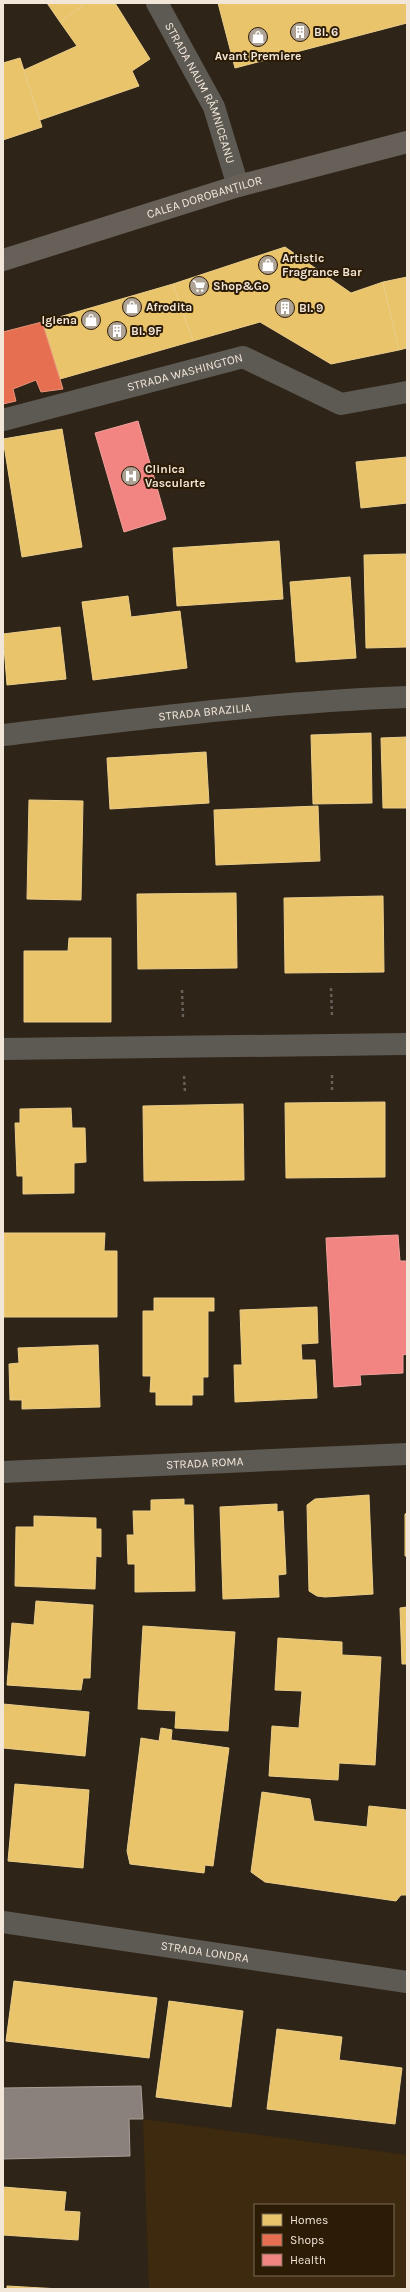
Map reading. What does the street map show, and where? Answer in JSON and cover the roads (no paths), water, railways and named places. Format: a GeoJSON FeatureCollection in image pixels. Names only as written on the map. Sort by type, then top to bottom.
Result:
{"type":"FeatureCollection","features":[{"type":"Feature","properties":{"kind":"main road","name":"CALEA DOROBANȚILOR"},"geometry":{"type":"LineString","coordinates":[[3,260],[238,186],[407,142]]}},
{"type":"Feature","properties":{"kind":"street","name":"STRADA NAUM RÂMNICEANU"},"geometry":{"type":"LineString","coordinates":[[157,3],[214,108],[238,186]]}},
{"type":"Feature","properties":{"kind":"street","name":"STRADA WASHINGTON"},"geometry":{"type":"LineString","coordinates":[[3,420],[243,357],[341,404],[407,392]]}},
{"type":"Feature","properties":{"kind":"street","name":"STRADA BRAZILIA"},"geometry":{"type":"LineString","coordinates":[[3,735],[174,714],[337,700],[407,697]]}},
{"type":"Feature","properties":{"kind":"street"},"geometry":{"type":"LineString","coordinates":[[3,1049],[407,1044]]}},
{"type":"Feature","properties":{"kind":"street","name":"STRADA ROMA"},"geometry":{"type":"LineString","coordinates":[[3,1472],[407,1454]]}},
{"type":"Feature","properties":{"kind":"street","name":"STRADA LONDRA"},"geometry":{"type":"LineString","coordinates":[[3,1922],[407,1982]]}},
{"type":"Feature","properties":{"kind":"place","name":"Bl. 6"},"geometry":{"type":"Point","coordinates":[300,32]}},
{"type":"Feature","properties":{"kind":"place","name":"Avant Premiere"},"geometry":{"type":"Point","coordinates":[258,37]}},
{"type":"Feature","properties":{"kind":"place","name":"Artistic Fragrance Bar"},"geometry":{"type":"Point","coordinates":[268,265]}},
{"type":"Feature","properties":{"kind":"place","name":"Shop&Go"},"geometry":{"type":"Point","coordinates":[199,286]}},
{"type":"Feature","properties":{"kind":"place","name":"Afrodita"},"geometry":{"type":"Point","coordinates":[132,307]}},
{"type":"Feature","properties":{"kind":"place","name":"Bl. 9"},"geometry":{"type":"Point","coordinates":[285,308]}},
{"type":"Feature","properties":{"kind":"place","name":"Igiena"},"geometry":{"type":"Point","coordinates":[91,320]}},
{"type":"Feature","properties":{"kind":"place","name":"Bl. 9F"},"geometry":{"type":"Point","coordinates":[117,331]}},
{"type":"Feature","properties":{"kind":"place","name":"Clinica Vascularte"},"geometry":{"type":"Point","coordinates":[131,476]}}]}
